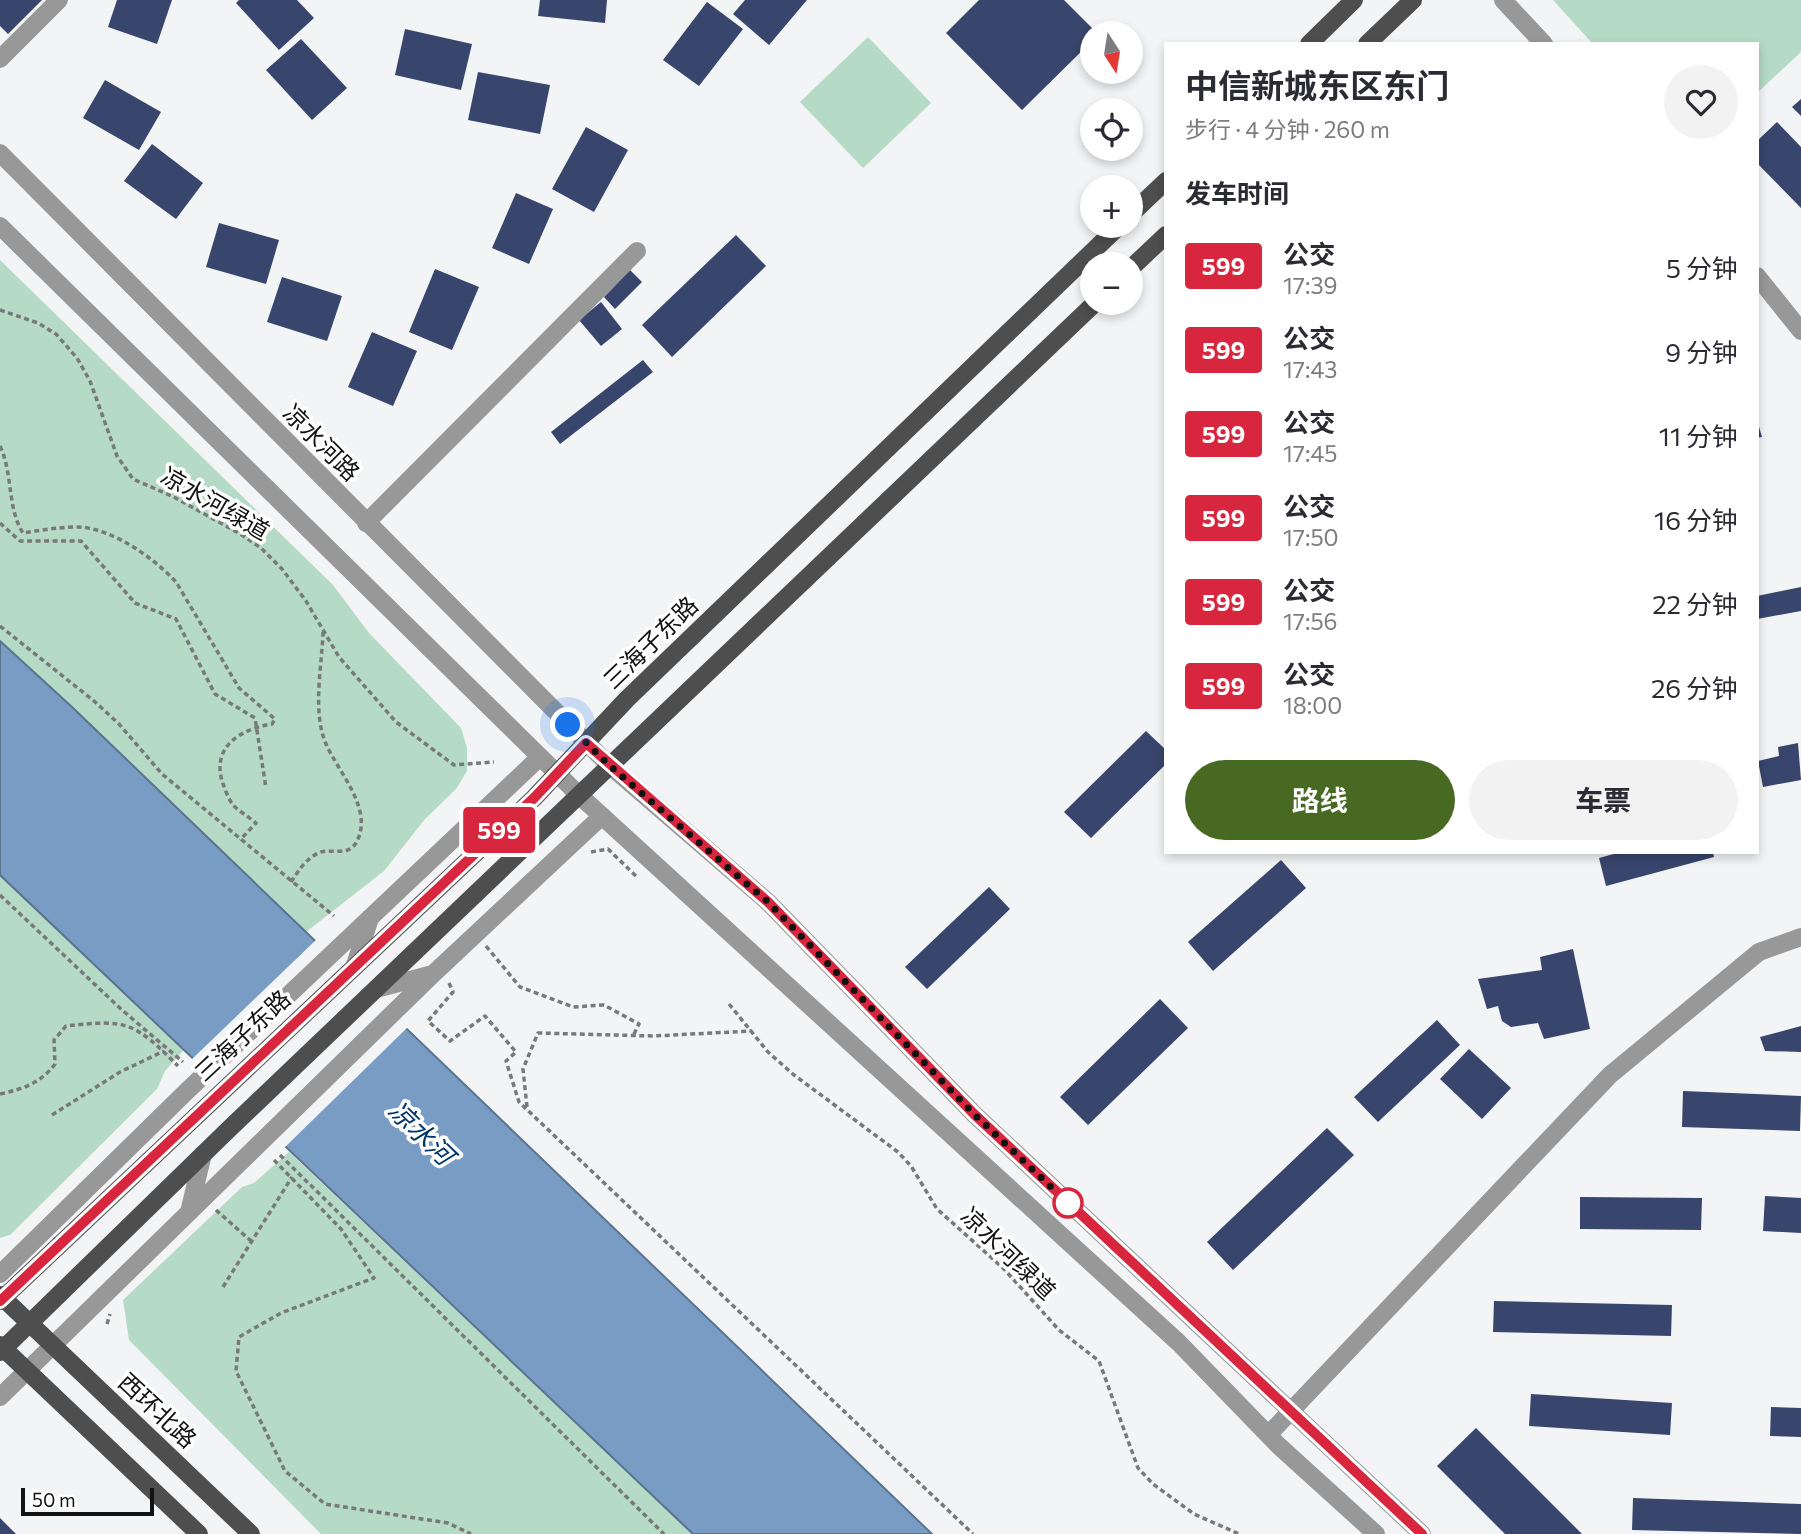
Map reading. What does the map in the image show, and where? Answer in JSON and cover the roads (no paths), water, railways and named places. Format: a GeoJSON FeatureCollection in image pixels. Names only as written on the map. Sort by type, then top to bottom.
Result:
{"type":"FeatureCollection","features":[{"type":"Feature","properties":{"kind":"main road"},"geometry":{"type":"LineString","coordinates":[[1311,42],[1354,0]]}},
{"type":"Feature","properties":{"kind":"main road"},"geometry":{"type":"LineString","coordinates":[[1369,42],[1413,0]]}},
{"type":"Feature","properties":{"kind":"main road"},"geometry":{"type":"LineString","coordinates":[[1143,203],[1164,183]]}},
{"type":"Feature","properties":{"kind":"main road"},"geometry":{"type":"LineString","coordinates":[[1143,257],[1164,237]]}},
{"type":"Feature","properties":{"kind":"main road","name":"三海子东路"},"geometry":{"type":"LineString","coordinates":[[1,1298],[355,965],[369,928],[557,774],[627,699],[1107,238]]}},
{"type":"Feature","properties":{"kind":"main road"},"geometry":{"type":"LineString","coordinates":[[199,1534],[1,1348],[1082,315]]}},
{"type":"Feature","properties":{"kind":"main road","name":"西环北路"},"geometry":{"type":"LineString","coordinates":[[1,1298],[251,1534]]}},
{"type":"Feature","properties":{"kind":"street"},"geometry":{"type":"LineString","coordinates":[[0,59],[60,0]]}},
{"type":"Feature","properties":{"kind":"street"},"geometry":{"type":"LineString","coordinates":[[1503,0],[1542,42]]}},
{"type":"Feature","properties":{"kind":"street","name":"凉水河路"},"geometry":{"type":"LineString","coordinates":[[0,153],[586,743],[768,902],[974,1114],[1422,1534]]}},
{"type":"Feature","properties":{"kind":"street"},"geometry":{"type":"LineString","coordinates":[[0,226],[580,796],[1169,1334],[1269,1434],[1376,1534]]}},
{"type":"Feature","properties":{"kind":"street"},"geometry":{"type":"LineString","coordinates":[[366,523],[636,251]]}},
{"type":"Feature","properties":{"kind":"street"},"geometry":{"type":"LineString","coordinates":[[1759,278],[1801,331]]}},
{"type":"Feature","properties":{"kind":"street"},"geometry":{"type":"LineString","coordinates":[[0,1274],[188,1090],[369,928],[540,757]]}},
{"type":"Feature","properties":{"kind":"street"},"geometry":{"type":"LineString","coordinates":[[0,1397],[427,980],[602,816]]}},
{"type":"Feature","properties":{"kind":"street"},"geometry":{"type":"LineString","coordinates":[[1269,1434],[1610,1075],[1759,952],[1801,937]]}},
{"type":"Feature","properties":{"kind":"street"},"geometry":{"type":"LineString","coordinates":[[376,989],[427,980]]}},
{"type":"Feature","properties":{"kind":"street"},"geometry":{"type":"LineString","coordinates":[[141,1166],[163,1114]]}},
{"type":"Feature","properties":{"kind":"street"},"geometry":{"type":"LineString","coordinates":[[189,1212],[203,1154]]}},
{"type":"Feature","properties":{"kind":"water","name":"凉水河"},"geometry":{"type":"Polygon","coordinates":[[[0,641],[72,707],[932,1534],[693,1534],[0,875],[0,641]]]}}]}
